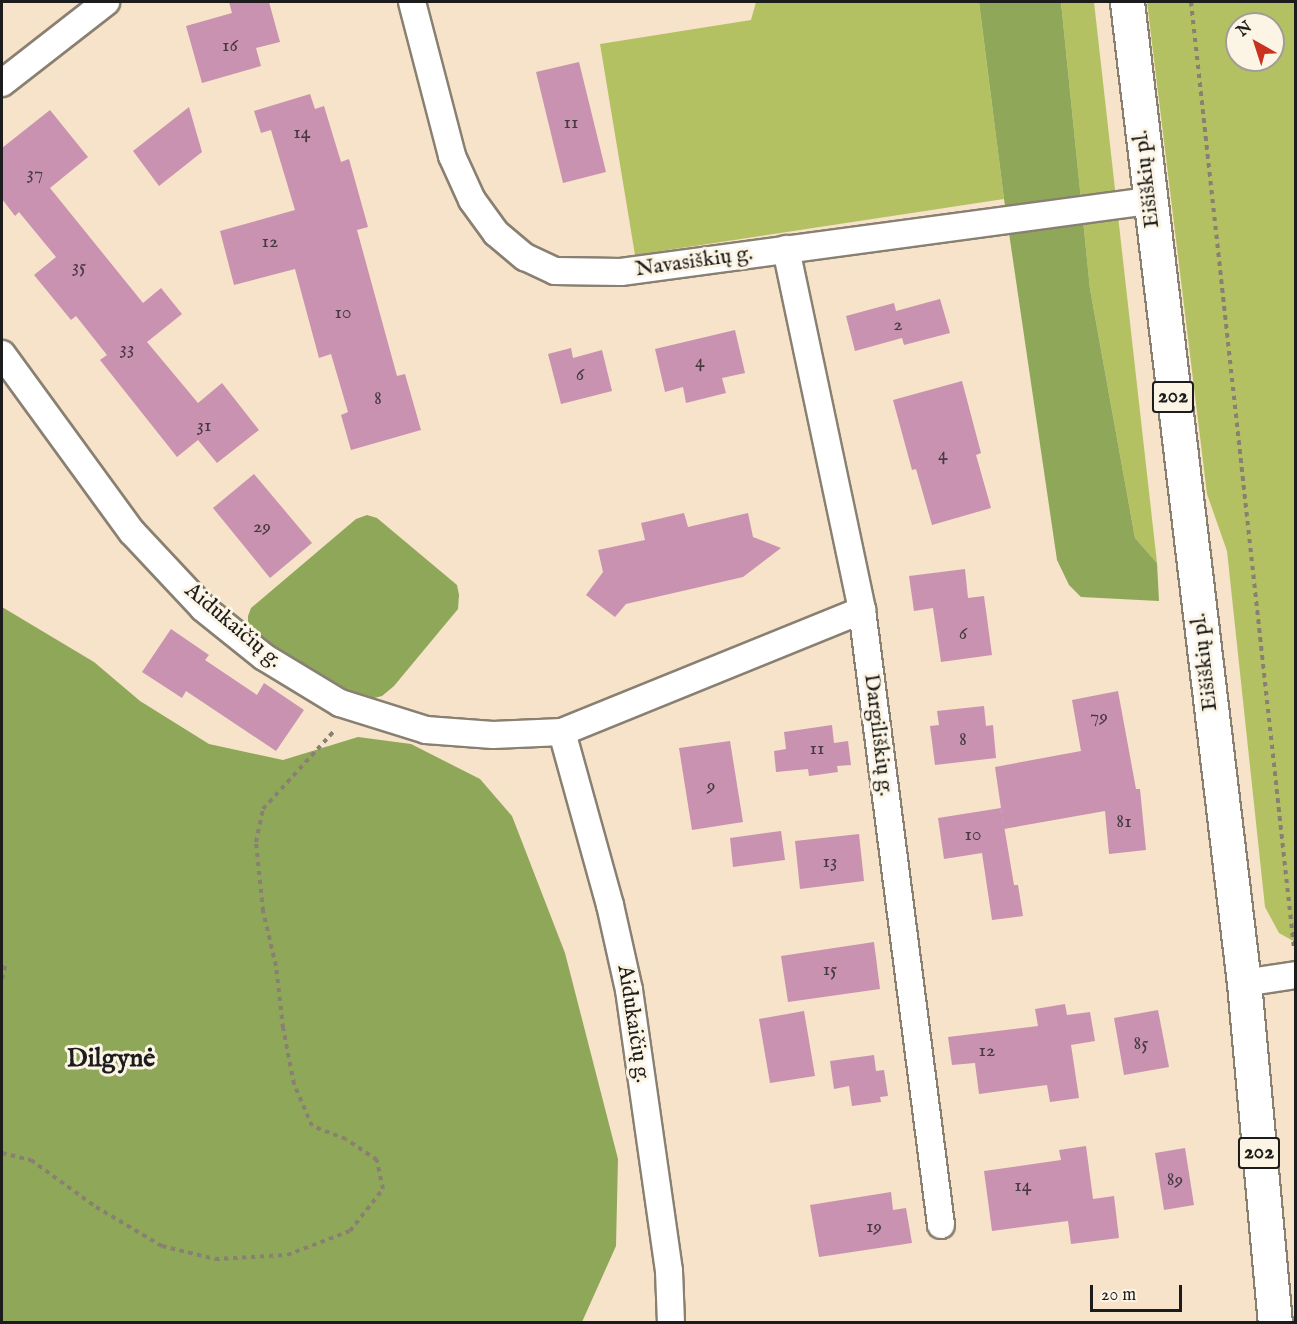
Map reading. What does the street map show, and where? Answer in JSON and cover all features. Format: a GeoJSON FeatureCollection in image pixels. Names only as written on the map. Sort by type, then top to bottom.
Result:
{"type":"FeatureCollection","features":[{"type":"Feature","properties":{"kind":"main road","name":"Eišiškių pl."},"geometry":{"type":"LineString","coordinates":[[1127,2],[1244,983],[1275,1323]]}},
{"type":"Feature","properties":{"kind":"street"},"geometry":{"type":"LineString","coordinates":[[2,83],[106,2]]}},
{"type":"Feature","properties":{"kind":"street","name":"Navasiškių g."},"geometry":{"type":"LineString","coordinates":[[412,2],[452,156],[478,208],[496,233],[525,257],[555,271],[621,272],[1149,201]]}},
{"type":"Feature","properties":{"kind":"street","name":"Dargiliškių g."},"geometry":{"type":"LineString","coordinates":[[786,249],[862,610],[941,1226]]}},
{"type":"Feature","properties":{"kind":"street","name":"Aidukaičių g."},"geometry":{"type":"LineString","coordinates":[[2,354],[132,532],[203,608],[264,657],[340,703],[426,730],[493,735],[562,732],[862,610]]}},
{"type":"Feature","properties":{"kind":"street","name":"Aidukaičių g."},"geometry":{"type":"LineString","coordinates":[[562,732],[610,905],[629,990],[667,1259],[671,1323]]}},
{"type":"Feature","properties":{"kind":"street"},"geometry":{"type":"LineString","coordinates":[[1244,983],[1296,975]]}},
{"type":"Feature","properties":{"kind":"path"},"geometry":{"type":"LineString","coordinates":[[1191,2],[1296,961]]}},
{"type":"Feature","properties":{"kind":"path"},"geometry":{"type":"LineString","coordinates":[[2,1152],[31,1160],[96,1207],[162,1246],[215,1259],[287,1255],[350,1231],[382,1189],[377,1160],[346,1139],[312,1126],[294,1084],[283,1028],[276,966],[264,911],[256,842],[263,809],[344,720],[349,706]]}},
{"type":"Feature","properties":{"kind":"path"},"geometry":{"type":"LineString","coordinates":[[2,979],[6,961]]}},
{"type":"Feature","properties":{"kind":"green space"},"geometry":{"type":"Polygon","coordinates":[[[756,2],[979,2],[1004,199],[635,255],[600,44],[751,20],[756,2]]]}},
{"type":"Feature","properties":{"kind":"green space"},"geometry":{"type":"Polygon","coordinates":[[[979,2],[1061,2],[1090,289],[1135,538],[1157,563],[1159,601],[1081,597],[1069,585],[1057,560],[1004,199],[979,2]]]}},
{"type":"Feature","properties":{"kind":"green space"},"geometry":{"type":"Polygon","coordinates":[[[1061,2],[1094,2],[1157,563],[1135,538],[1090,289],[1061,2]]]}},
{"type":"Feature","properties":{"kind":"green space"},"geometry":{"type":"Polygon","coordinates":[[[1147,2],[1295,2],[1295,942],[1279,933],[1265,907],[1227,551],[1207,494],[1147,2]]]}},
{"type":"Feature","properties":{"kind":"green space"},"geometry":{"type":"Polygon","coordinates":[[[367,515],[377,518],[457,585],[459,595],[458,609],[394,686],[382,696],[366,700],[318,678],[259,637],[248,624],[248,616],[251,608],[356,519],[367,515]]]}},
{"type":"Feature","properties":{"kind":"green space"},"geometry":{"type":"Polygon","coordinates":[[[2,607],[94,662],[140,701],[209,744],[283,760],[358,737],[411,744],[480,779],[512,816],[565,953],[618,1159],[616,1246],[582,1322],[2,1322],[2,607]]]}},
{"type":"Feature","properties":{"kind":"building"},"geometry":{"type":"Polygon","coordinates":[[[229,2],[269,2],[280,42],[256,48],[261,66],[202,83],[186,26],[232,13],[229,2]]]}},
{"type":"Feature","properties":{"kind":"building"},"geometry":{"type":"Polygon","coordinates":[[[579,62],[606,172],[563,183],[536,72],[579,62]]]}},
{"type":"Feature","properties":{"kind":"building"},"geometry":{"type":"Polygon","coordinates":[[[310,94],[315,109],[324,106],[341,162],[349,159],[368,227],[357,230],[397,376],[405,374],[421,430],[351,450],[341,415],[348,412],[331,354],[319,358],[295,269],[234,285],[220,231],[295,210],[271,130],[261,133],[254,111],[310,94]]]}},
{"type":"Feature","properties":{"kind":"building"},"geometry":{"type":"Polygon","coordinates":[[[189,107],[202,152],[159,186],[133,151],[189,107]]]}},
{"type":"Feature","properties":{"kind":"building"},"geometry":{"type":"Polygon","coordinates":[[[50,110],[88,157],[50,188],[143,303],[161,288],[182,314],[147,342],[198,403],[222,383],[259,430],[217,463],[198,440],[177,457],[100,360],[107,355],[76,316],[71,320],[34,275],[56,257],[19,212],[15,216],[2,199],[2,148],[50,110]]]}},
{"type":"Feature","properties":{"kind":"building"},"geometry":{"type":"Polygon","coordinates":[[[940,299],[950,333],[904,345],[902,338],[855,351],[846,316],[894,303],[896,311],[940,299]]]}},
{"type":"Feature","properties":{"kind":"building"},"geometry":{"type":"Polygon","coordinates":[[[735,330],[745,373],[722,378],[726,393],[686,403],[683,387],[665,392],[655,349],[735,330]]]}},
{"type":"Feature","properties":{"kind":"building"},"geometry":{"type":"Polygon","coordinates":[[[571,348],[573,358],[602,350],[612,391],[561,404],[548,354],[571,348]]]}},
{"type":"Feature","properties":{"kind":"building"},"geometry":{"type":"Polygon","coordinates":[[[962,381],[981,453],[976,455],[991,508],[932,525],[916,469],[912,470],[893,400],[962,381]]]}},
{"type":"Feature","properties":{"kind":"building"},"geometry":{"type":"Polygon","coordinates":[[[254,474],[312,543],[270,578],[213,508],[254,474]]]}},
{"type":"Feature","properties":{"kind":"building"},"geometry":{"type":"Polygon","coordinates":[[[684,513],[688,527],[748,513],[753,537],[781,548],[743,577],[626,604],[615,617],[586,595],[603,572],[598,550],[645,540],[641,523],[684,513]]]}},
{"type":"Feature","properties":{"kind":"building"},"geometry":{"type":"Polygon","coordinates":[[[965,569],[968,598],[984,596],[992,655],[941,662],[933,608],[914,611],[909,576],[965,569]]]}},
{"type":"Feature","properties":{"kind":"building"},"geometry":{"type":"Polygon","coordinates":[[[171,629],[209,655],[205,660],[257,695],[264,683],[304,710],[276,751],[186,691],[182,698],[142,672],[171,629]]]}},
{"type":"Feature","properties":{"kind":"building"},"geometry":{"type":"Polygon","coordinates":[[[1118,691],[1136,789],[1140,789],[1146,850],[1109,854],[1105,811],[1004,829],[995,767],[1081,751],[1072,700],[1118,691]]]}},
{"type":"Feature","properties":{"kind":"building"},"geometry":{"type":"Polygon","coordinates":[[[984,706],[986,726],[993,725],[996,758],[935,765],[930,726],[939,725],[937,711],[984,706]]]}},
{"type":"Feature","properties":{"kind":"building"},"geometry":{"type":"Polygon","coordinates":[[[832,725],[834,743],[848,741],[851,765],[837,766],[838,772],[809,776],[808,769],[776,772],[774,751],[786,749],[784,732],[832,725]]]}},
{"type":"Feature","properties":{"kind":"building"},"geometry":{"type":"Polygon","coordinates":[[[730,741],[743,822],[692,830],[679,748],[730,741]]]}},
{"type":"Feature","properties":{"kind":"building"},"geometry":{"type":"Polygon","coordinates":[[[1001,808],[1014,885],[1018,885],[1023,916],[992,920],[982,853],[944,859],[938,818],[1001,808]]]}},
{"type":"Feature","properties":{"kind":"building"},"geometry":{"type":"Polygon","coordinates":[[[781,831],[785,860],[733,867],[730,838],[781,831]]]}},
{"type":"Feature","properties":{"kind":"building"},"geometry":{"type":"Polygon","coordinates":[[[859,834],[864,881],[800,889],[795,841],[859,834]]]}},
{"type":"Feature","properties":{"kind":"building"},"geometry":{"type":"Polygon","coordinates":[[[874,942],[880,989],[788,1002],[781,956],[874,942]]]}},
{"type":"Feature","properties":{"kind":"building"},"geometry":{"type":"Polygon","coordinates":[[[1065,1004],[1067,1015],[1090,1012],[1095,1041],[1071,1045],[1079,1098],[1050,1102],[1047,1085],[979,1094],[975,1063],[952,1065],[948,1037],[1038,1026],[1035,1009],[1065,1004]]]}},
{"type":"Feature","properties":{"kind":"building"},"geometry":{"type":"Polygon","coordinates":[[[1158,1010],[1169,1067],[1124,1075],[1114,1018],[1158,1010]]]}},
{"type":"Feature","properties":{"kind":"building"},"geometry":{"type":"Polygon","coordinates":[[[804,1011],[815,1076],[770,1083],[759,1019],[804,1011]]]}},
{"type":"Feature","properties":{"kind":"building"},"geometry":{"type":"Polygon","coordinates":[[[874,1055],[876,1071],[884,1070],[888,1096],[880,1097],[881,1102],[852,1106],[849,1086],[834,1089],[830,1061],[874,1055]]]}},
{"type":"Feature","properties":{"kind":"building"},"geometry":{"type":"Polygon","coordinates":[[[1086,1146],[1093,1199],[1114,1196],[1119,1238],[1071,1244],[1068,1221],[992,1231],[984,1171],[1061,1160],[1059,1150],[1086,1146]]]}},
{"type":"Feature","properties":{"kind":"building"},"geometry":{"type":"Polygon","coordinates":[[[1185,1148],[1194,1205],[1164,1210],[1155,1153],[1185,1148]]]}},
{"type":"Feature","properties":{"kind":"building"},"geometry":{"type":"Polygon","coordinates":[[[891,1192],[893,1210],[906,1208],[912,1243],[819,1257],[810,1205],[891,1192]]]}},
{"type":"Feature","properties":{"kind":"district","name":"Dilgynė"},"geometry":{"type":"Point","coordinates":[111,1059]}}]}
